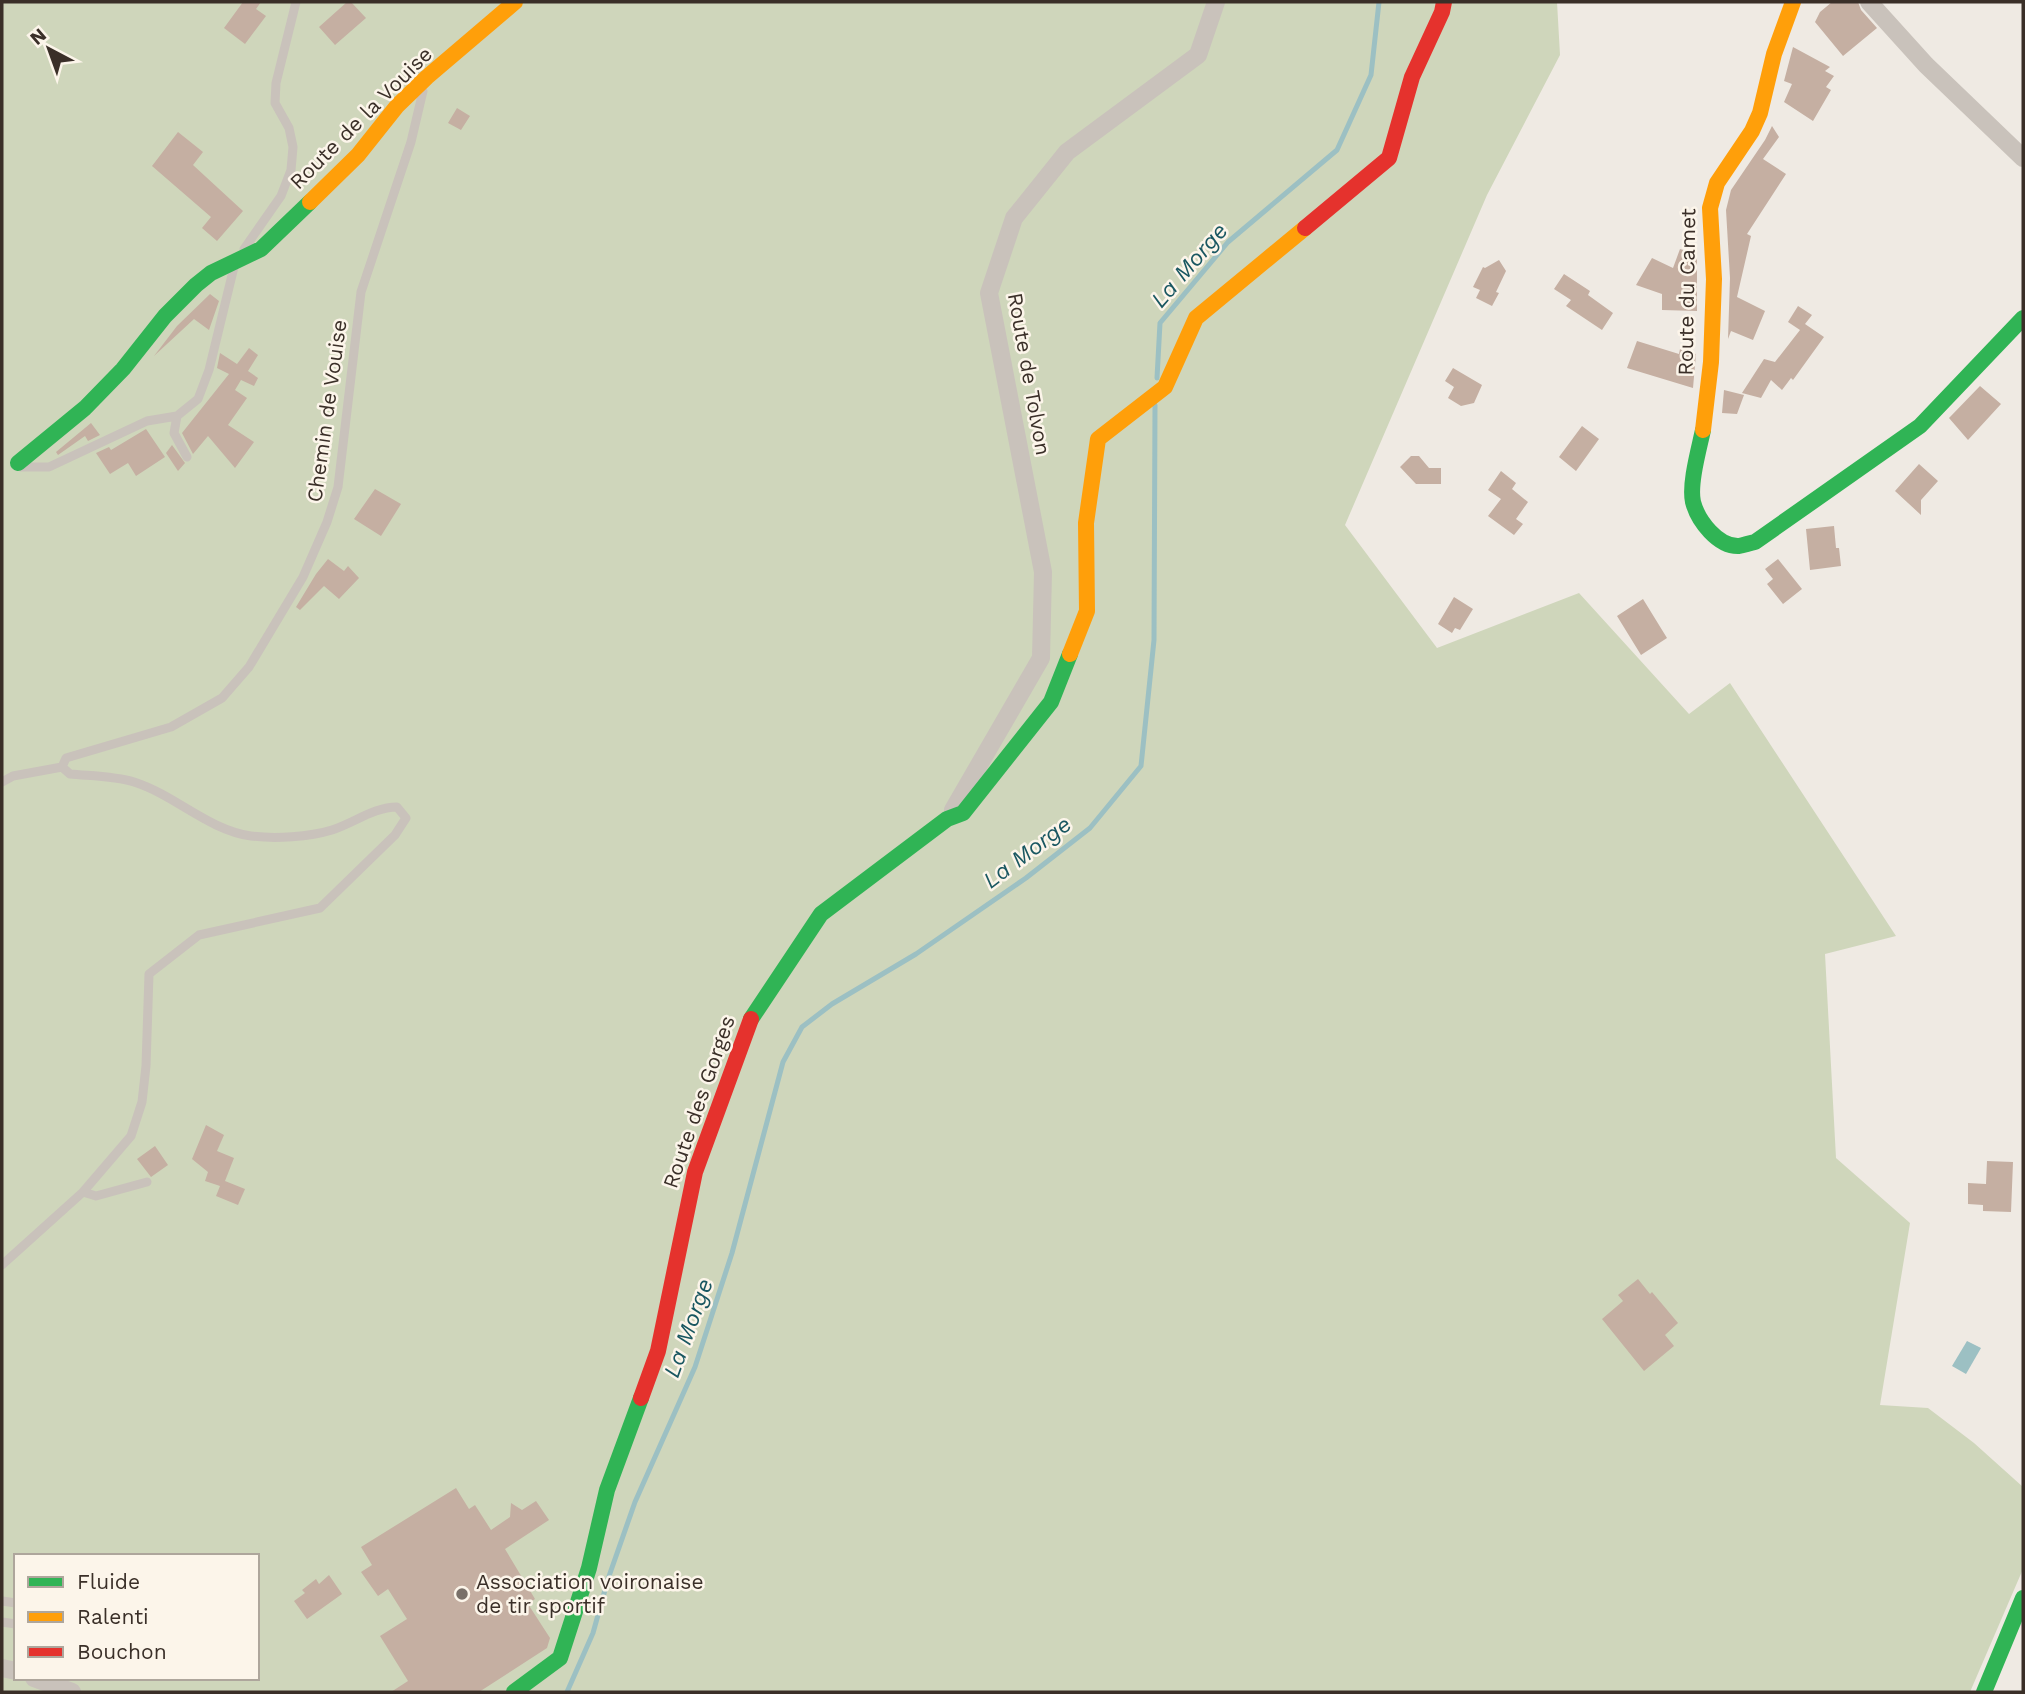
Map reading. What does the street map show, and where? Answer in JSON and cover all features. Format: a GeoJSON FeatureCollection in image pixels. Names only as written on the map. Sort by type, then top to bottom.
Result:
{"type":"FeatureCollection","features":[{"type":"Feature","properties":{"kind":"street","name":"Route de la Vouise"},"geometry":{"type":"LineString","coordinates":[[18,463],[85,408],[123,369],[165,316],[196,285],[211,273],[261,249],[358,155],[397,106],[515,2]]}},
{"type":"Feature","properties":{"kind":"street","name":"Route de Tolvon"},"geometry":{"type":"LineString","coordinates":[[947,819],[1041,658],[1043,572],[989,293],[1014,218],[1067,152],[1198,55],[1216,2]]}},
{"type":"Feature","properties":{"kind":"street","name":"Route des Gorges"},"geometry":{"type":"LineString","coordinates":[[514,1692],[560,1658],[589,1568],[607,1490],[658,1351],[695,1172],[751,1019],[821,914],[947,819],[962,813],[1051,702],[1087,611],[1086,523],[1098,439],[1165,387],[1196,318],[1389,158],[1412,77],[1444,2]]}},
{"type":"Feature","properties":{"kind":"street","name":"Route du Camet"},"geometry":{"type":"LineString","coordinates":[[1793,2],[1774,54],[1760,113],[1752,131],[1717,183],[1710,208],[1714,279],[1711,362],[1693,501],[1706,527],[1723,542],[1737,546],[1755,542],[1920,426],[2023,318]]}},
{"type":"Feature","properties":{"kind":"street"},"geometry":{"type":"LineString","coordinates":[[1869,2],[1926,65],[2023,158]]}},
{"type":"Feature","properties":{"kind":"street"},"geometry":{"type":"LineString","coordinates":[[1984,1692],[2023,1598]]}},
{"type":"Feature","properties":{"kind":"street"},"geometry":{"type":"LineString","coordinates":[[39,1680],[72,1692]]}},
{"type":"Feature","properties":{"kind":"lane"},"geometry":{"type":"LineString","coordinates":[[18,463],[22,469],[49,467],[147,421],[177,416],[198,399],[209,370],[236,261],[281,196],[291,170],[293,147],[289,128],[275,103],[276,83],[296,2]]}},
{"type":"Feature","properties":{"kind":"lane","name":"Chemin de Vouise"},"geometry":{"type":"LineString","coordinates":[[62,767],[66,758],[171,727],[222,698],[248,667],[303,577],[327,523],[338,487],[361,292],[411,142],[427,77]]}},
{"type":"Feature","properties":{"kind":"lane"},"geometry":{"type":"LineString","coordinates":[[177,416],[174,433],[187,457]]}},
{"type":"Feature","properties":{"kind":"lane"},"geometry":{"type":"LineString","coordinates":[[2,782],[13,776],[62,767],[71,774],[135,782],[209,821],[250,836],[330,830],[387,807],[397,807],[406,818],[395,835],[320,908],[199,935],[149,974],[146,1066],[142,1102],[131,1136],[83,1192],[2,1265]]}},
{"type":"Feature","properties":{"kind":"lane"},"geometry":{"type":"LineString","coordinates":[[83,1192],[96,1196],[147,1182]]}},
{"type":"Feature","properties":{"kind":"green space"},"geometry":{"type":"Polygon","coordinates":[[[2,2],[1557,2],[1560,55],[1487,195],[1345,525],[1437,648],[1579,593],[1689,714],[1730,683],[1896,936],[1825,954],[1836,1158],[1910,1223],[1880,1405],[1928,1408],[1974,1443],[2023,1487],[2023,1569],[1970,1692],[2,1692],[2,2]]]}},
{"type":"Feature","properties":{"kind":"water"},"geometry":{"type":"Polygon","coordinates":[[[1967,1341],[1981,1348],[1966,1374],[1952,1366],[1967,1341]]]}},
{"type":"Feature","properties":{"kind":"building"},"geometry":{"type":"Polygon","coordinates":[[[243,2],[261,2],[256,9],[266,16],[245,44],[224,28],[243,2]]]}},
{"type":"Feature","properties":{"kind":"building"},"geometry":{"type":"Polygon","coordinates":[[[347,2],[351,2],[366,18],[335,45],[319,27],[347,2]]]}},
{"type":"Feature","properties":{"kind":"building"},"geometry":{"type":"Polygon","coordinates":[[[1832,2],[1858,2],[1861,10],[1877,28],[1843,56],[1815,22],[1820,12],[1832,2]]]}},
{"type":"Feature","properties":{"kind":"building"},"geometry":{"type":"Polygon","coordinates":[[[1793,47],[1830,67],[1825,71],[1834,76],[1826,87],[1831,90],[1813,121],[1784,102],[1792,84],[1784,81],[1793,47]]]}},
{"type":"Feature","properties":{"kind":"building"},"geometry":{"type":"Polygon","coordinates":[[[457,108],[470,116],[461,130],[448,123],[457,108]]]}},
{"type":"Feature","properties":{"kind":"building"},"geometry":{"type":"Polygon","coordinates":[[[1772,126],[1779,137],[1763,159],[1786,174],[1747,234],[1751,236],[1737,297],[1765,311],[1753,340],[1731,331],[1728,339],[1730,278],[1726,210],[1731,190],[1772,126]]]}},
{"type":"Feature","properties":{"kind":"building"},"geometry":{"type":"Polygon","coordinates":[[[178,132],[203,152],[193,165],[243,211],[217,241],[202,228],[211,217],[152,166],[178,132]]]}},
{"type":"Feature","properties":{"kind":"building"},"geometry":{"type":"Polygon","coordinates":[[[1680,249],[1697,254],[1697,311],[1662,310],[1662,294],[1636,285],[1652,258],[1673,268],[1680,249]]]}},
{"type":"Feature","properties":{"kind":"building"},"geometry":{"type":"Polygon","coordinates":[[[1499,260],[1506,271],[1492,306],[1476,298],[1480,290],[1473,287],[1483,267],[1499,260]]]}},
{"type":"Feature","properties":{"kind":"building"},"geometry":{"type":"Polygon","coordinates":[[[1564,274],[1590,291],[1588,295],[1613,313],[1602,330],[1566,306],[1571,300],[1554,289],[1564,274]]]}},
{"type":"Feature","properties":{"kind":"building"},"geometry":{"type":"Polygon","coordinates":[[[210,294],[219,301],[209,330],[194,319],[154,356],[177,326],[210,294]]]}},
{"type":"Feature","properties":{"kind":"building"},"geometry":{"type":"Polygon","coordinates":[[[1798,306],[1812,315],[1805,324],[1824,337],[1793,380],[1791,378],[1782,390],[1771,380],[1761,398],[1742,393],[1764,359],[1775,362],[1800,330],[1788,322],[1798,306]]]}},
{"type":"Feature","properties":{"kind":"building"},"geometry":{"type":"Polygon","coordinates":[[[1637,341],[1679,354],[1680,349],[1696,354],[1693,388],[1627,368],[1637,341]]]}},
{"type":"Feature","properties":{"kind":"building"},"geometry":{"type":"Polygon","coordinates":[[[249,348],[258,355],[248,371],[258,378],[254,386],[241,380],[235,390],[247,398],[228,425],[254,442],[235,468],[208,436],[193,454],[182,433],[229,374],[217,368],[220,353],[237,364],[249,348]]]}},
{"type":"Feature","properties":{"kind":"building"},"geometry":{"type":"Polygon","coordinates":[[[1453,368],[1482,385],[1474,403],[1461,406],[1448,398],[1454,387],[1445,381],[1453,368]]]}},
{"type":"Feature","properties":{"kind":"building"},"geometry":{"type":"Polygon","coordinates":[[[1980,386],[2001,404],[1968,440],[1949,418],[1980,386]]]}},
{"type":"Feature","properties":{"kind":"building"},"geometry":{"type":"Polygon","coordinates":[[[1724,390],[1744,395],[1737,414],[1722,413],[1724,390]]]}},
{"type":"Feature","properties":{"kind":"building"},"geometry":{"type":"Polygon","coordinates":[[[91,423],[100,435],[88,441],[85,436],[58,455],[56,452],[91,423]]]}},
{"type":"Feature","properties":{"kind":"building"},"geometry":{"type":"Polygon","coordinates":[[[1582,426],[1599,439],[1576,471],[1559,457],[1582,426]]]}},
{"type":"Feature","properties":{"kind":"building"},"geometry":{"type":"Polygon","coordinates":[[[146,429],[165,457],[136,476],[128,463],[110,474],[96,453],[109,447],[111,450],[146,429]]]}},
{"type":"Feature","properties":{"kind":"building"},"geometry":{"type":"Polygon","coordinates":[[[172,445],[185,463],[178,471],[166,453],[172,445]]]}},
{"type":"Feature","properties":{"kind":"building"},"geometry":{"type":"Polygon","coordinates":[[[1411,456],[1419,456],[1429,468],[1441,468],[1441,484],[1416,484],[1400,467],[1411,456]]]}},
{"type":"Feature","properties":{"kind":"building"},"geometry":{"type":"Polygon","coordinates":[[[1919,464],[1938,481],[1921,500],[1921,515],[1895,491],[1919,464]]]}},
{"type":"Feature","properties":{"kind":"building"},"geometry":{"type":"Polygon","coordinates":[[[1501,471],[1516,483],[1512,489],[1528,502],[1516,519],[1523,524],[1514,535],[1488,516],[1501,499],[1488,490],[1501,471]]]}},
{"type":"Feature","properties":{"kind":"building"},"geometry":{"type":"Polygon","coordinates":[[[375,489],[401,504],[381,536],[354,519],[375,489]]]}},
{"type":"Feature","properties":{"kind":"building"},"geometry":{"type":"Polygon","coordinates":[[[1834,526],[1841,566],[1810,570],[1806,529],[1834,526]]]}},
{"type":"Feature","properties":{"kind":"building"},"geometry":{"type":"Polygon","coordinates":[[[328,559],[344,571],[348,566],[359,578],[339,599],[324,586],[300,610],[296,607],[328,559]]]}},
{"type":"Feature","properties":{"kind":"building"},"geometry":{"type":"Polygon","coordinates":[[[1778,559],[1802,589],[1783,604],[1767,584],[1773,579],[1765,569],[1778,559]]]}},
{"type":"Feature","properties":{"kind":"building"},"geometry":{"type":"Polygon","coordinates":[[[1454,597],[1473,609],[1460,630],[1455,628],[1452,633],[1438,624],[1454,597]]]}},
{"type":"Feature","properties":{"kind":"building"},"geometry":{"type":"Polygon","coordinates":[[[1643,599],[1667,638],[1641,655],[1617,616],[1643,599]]]}},
{"type":"Feature","properties":{"kind":"building"},"geometry":{"type":"Polygon","coordinates":[[[206,1125],[224,1135],[217,1151],[234,1158],[225,1181],[245,1189],[238,1205],[216,1196],[220,1186],[205,1181],[208,1172],[192,1159],[206,1125]]]}},
{"type":"Feature","properties":{"kind":"building"},"geometry":{"type":"Polygon","coordinates":[[[155,1146],[168,1165],[151,1177],[137,1159],[155,1146]]]}},
{"type":"Feature","properties":{"kind":"building"},"geometry":{"type":"Polygon","coordinates":[[[1987,1161],[2013,1162],[2011,1212],[1983,1211],[1983,1205],[1968,1204],[1968,1183],[1986,1184],[1987,1161]]]}},
{"type":"Feature","properties":{"kind":"building"},"geometry":{"type":"Polygon","coordinates":[[[1638,1279],[1678,1323],[1665,1335],[1674,1346],[1644,1371],[1602,1319],[1623,1301],[1618,1295],[1638,1279]]]}},
{"type":"Feature","properties":{"kind":"building","name":"Association voironaise de tir sportif"},"geometry":{"type":"Polygon","coordinates":[[[456,1488],[469,1509],[475,1505],[491,1530],[510,1517],[511,1503],[522,1510],[536,1501],[549,1520],[505,1549],[535,1599],[528,1604],[550,1638],[547,1648],[479,1692],[391,1692],[408,1681],[380,1636],[407,1619],[388,1589],[378,1596],[361,1572],[372,1565],[361,1547],[456,1488]]]}},
{"type":"Feature","properties":{"kind":"building"},"geometry":{"type":"Polygon","coordinates":[[[329,1575],[342,1594],[307,1619],[294,1601],[305,1593],[302,1590],[316,1579],[319,1584],[329,1575]]]}},
{"type":"Feature","properties":{"kind":"waterway","name":"La Morge"},"geometry":{"type":"LineString","coordinates":[[1157,378],[1160,323],[1228,242],[1337,150],[1371,75],[1379,2]]}},
{"type":"Feature","properties":{"kind":"waterway","name":"La Morge"},"geometry":{"type":"LineString","coordinates":[[567,1692],[593,1633],[608,1579],[635,1502],[695,1367],[732,1253],[783,1062],[802,1027],[832,1004],[916,954],[1026,878],[1090,828],[1141,766],[1154,640],[1155,405]]}},
{"type":"Feature","properties":{"kind":"traffic: fast"},"geometry":{"type":"LineString","coordinates":[[18,463],[85,408],[123,369],[165,316],[196,285],[211,273],[261,249],[310,202]]}},
{"type":"Feature","properties":{"kind":"traffic: fast"},"geometry":{"type":"LineString","coordinates":[[1703,430],[1692,486],[1696,509],[1704,525],[1724,542],[1739,546],[1755,542],[1920,426],[2023,318]]}},
{"type":"Feature","properties":{"kind":"traffic: fast"},"geometry":{"type":"LineString","coordinates":[[751,1019],[821,914],[947,819],[963,813],[1051,702],[1070,654]]}},
{"type":"Feature","properties":{"kind":"traffic: fast"},"geometry":{"type":"LineString","coordinates":[[514,1692],[560,1658],[589,1568],[607,1490],[641,1398]]}},
{"type":"Feature","properties":{"kind":"traffic: fast"},"geometry":{"type":"LineString","coordinates":[[1984,1692],[2023,1598]]}},
{"type":"Feature","properties":{"kind":"traffic: slow"},"geometry":{"type":"LineString","coordinates":[[310,202],[358,155],[397,106],[515,2]]}},
{"type":"Feature","properties":{"kind":"traffic: slow"},"geometry":{"type":"LineString","coordinates":[[1703,430],[1711,362],[1714,279],[1710,208],[1717,183],[1752,131],[1760,113],[1774,54],[1793,2]]}},
{"type":"Feature","properties":{"kind":"traffic: slow"},"geometry":{"type":"LineString","coordinates":[[1070,654],[1087,611],[1086,523],[1098,439],[1165,387],[1196,318],[1305,228]]}},
{"type":"Feature","properties":{"kind":"traffic: jam"},"geometry":{"type":"LineString","coordinates":[[1305,228],[1389,158],[1412,77],[1444,2]]}},
{"type":"Feature","properties":{"kind":"traffic: jam"},"geometry":{"type":"LineString","coordinates":[[641,1398],[658,1351],[695,1172],[751,1019]]}},
{"type":"Feature","properties":{"kind":"place","name":"Association voironaise de tir sportif"},"geometry":{"type":"Point","coordinates":[462,1594]}}]}
